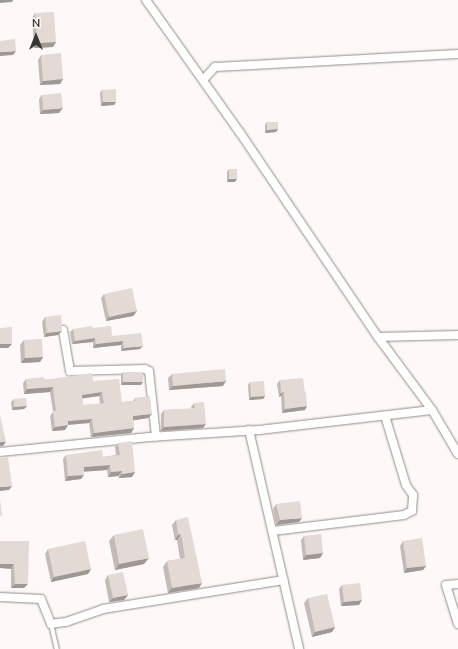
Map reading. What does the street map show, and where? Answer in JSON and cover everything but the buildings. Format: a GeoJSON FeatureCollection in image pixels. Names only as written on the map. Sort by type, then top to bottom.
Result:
{"type":"FeatureCollection","features":[{"type":"Feature","properties":{"kind":"street"},"geometry":{"type":"LineString","coordinates":[[146,0],[203,80],[378,337],[432,410],[458,454]]}},
{"type":"Feature","properties":{"kind":"street"},"geometry":{"type":"LineString","coordinates":[[203,80],[214,67],[458,54]]}},
{"type":"Feature","properties":{"kind":"street"},"geometry":{"type":"LineString","coordinates":[[63,330],[70,371],[145,369],[149,371],[156,437]]}},
{"type":"Feature","properties":{"kind":"street"},"geometry":{"type":"LineString","coordinates":[[378,337],[458,335]]}},
{"type":"Feature","properties":{"kind":"street"},"geometry":{"type":"LineString","coordinates":[[0,452],[156,437],[249,430],[432,410]]}},
{"type":"Feature","properties":{"kind":"street"},"geometry":{"type":"LineString","coordinates":[[273,531],[404,515],[412,511],[413,495],[406,485],[385,416]]}},
{"type":"Feature","properties":{"kind":"street"},"geometry":{"type":"LineString","coordinates":[[249,430],[284,580],[298,649]]}},
{"type":"Feature","properties":{"kind":"street"},"geometry":{"type":"LineString","coordinates":[[0,597],[41,599],[51,624],[66,622],[103,608],[284,580]]}},
{"type":"Feature","properties":{"kind":"street"},"geometry":{"type":"LineString","coordinates":[[458,584],[446,585],[458,624]]}},
{"type":"Feature","properties":{"kind":"lane"},"geometry":{"type":"LineString","coordinates":[[51,624],[57,649]]}}]}
